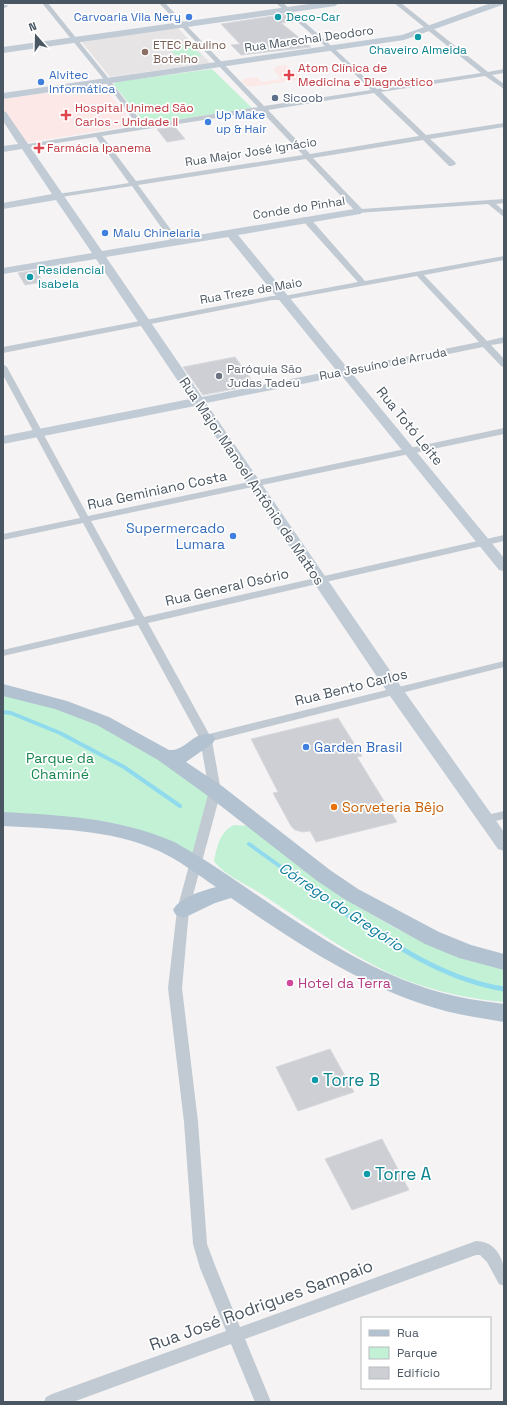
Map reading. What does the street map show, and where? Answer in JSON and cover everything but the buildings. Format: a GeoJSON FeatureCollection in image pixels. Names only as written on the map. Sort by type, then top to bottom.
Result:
{"type":"FeatureCollection","features":[{"type":"Feature","properties":{"kind":"main road"},"geometry":{"type":"LineString","coordinates":[[3,690],[61,705],[103,721],[165,756],[215,791],[323,875],[351,894],[432,938],[466,952],[504,962]]}},
{"type":"Feature","properties":{"kind":"main road"},"geometry":{"type":"LineString","coordinates":[[165,756],[181,757],[206,739]]}},
{"type":"Feature","properties":{"kind":"main road"},"geometry":{"type":"LineString","coordinates":[[3,819],[98,827],[132,834],[164,845],[196,864],[276,918],[341,958],[399,988],[431,999],[464,1007],[504,1013]]}},
{"type":"Feature","properties":{"kind":"main road"},"geometry":{"type":"LineString","coordinates":[[183,910],[218,893],[235,890]]}},
{"type":"Feature","properties":{"kind":"street"},"geometry":{"type":"LineString","coordinates":[[45,3],[108,81],[143,128]]}},
{"type":"Feature","properties":{"kind":"street"},"geometry":{"type":"LineString","coordinates":[[162,3],[360,211]]}},
{"type":"Feature","properties":{"kind":"street"},"geometry":{"type":"LineString","coordinates":[[279,3],[330,48],[452,164]]}},
{"type":"Feature","properties":{"kind":"street"},"geometry":{"type":"LineString","coordinates":[[3,50],[335,3]]}},
{"type":"Feature","properties":{"kind":"street"},"geometry":{"type":"LineString","coordinates":[[398,3],[428,29],[504,87]]}},
{"type":"Feature","properties":{"kind":"street","name":"Rua Marechal Deodoro"},"geometry":{"type":"LineString","coordinates":[[3,96],[404,37],[499,3]]}},
{"type":"Feature","properties":{"kind":"street"},"geometry":{"type":"LineString","coordinates":[[3,150],[504,72]]}},
{"type":"Feature","properties":{"kind":"street","name":"Rua Major Manoel Antônio de Mattos"},"geometry":{"type":"LineString","coordinates":[[3,114],[396,692],[504,845]]}},
{"type":"Feature","properties":{"kind":"street","name":"Rua Major José Ignácio"},"geometry":{"type":"LineString","coordinates":[[3,206],[504,124]]}},
{"type":"Feature","properties":{"kind":"street"},"geometry":{"type":"LineString","coordinates":[[98,135],[132,184],[176,242]]}},
{"type":"Feature","properties":{"kind":"street","name":"Conde do Pinhal"},"geometry":{"type":"LineString","coordinates":[[3,271],[100,256],[230,232],[360,211],[504,201]]}},
{"type":"Feature","properties":{"kind":"street"},"geometry":{"type":"LineString","coordinates":[[490,202],[504,215]]}},
{"type":"Feature","properties":{"kind":"street"},"geometry":{"type":"LineString","coordinates":[[306,219],[363,283]]}},
{"type":"Feature","properties":{"kind":"street","name":"Rua Totó Leite"},"geometry":{"type":"LineString","coordinates":[[230,232],[504,567]]}},
{"type":"Feature","properties":{"kind":"street","name":"Rua Treze de Maio"},"geometry":{"type":"LineString","coordinates":[[3,350],[146,324],[272,298],[284,298],[504,258]]}},
{"type":"Feature","properties":{"kind":"street"},"geometry":{"type":"LineString","coordinates":[[418,274],[504,364]]}},
{"type":"Feature","properties":{"kind":"street","name":"Rua Jesuíno de Arruda"},"geometry":{"type":"LineString","coordinates":[[3,440],[504,340]]}},
{"type":"Feature","properties":{"kind":"street"},"geometry":{"type":"LineString","coordinates":[[3,367],[206,739],[215,791],[183,910],[174,988],[191,1122],[200,1244],[208,1268],[263,1402]]}},
{"type":"Feature","properties":{"kind":"street","name":"Rua Geminiano Costa"},"geometry":{"type":"LineString","coordinates":[[3,537],[504,431]]}},
{"type":"Feature","properties":{"kind":"street","name":"Rua General Osório"},"geometry":{"type":"LineString","coordinates":[[3,653],[504,538]]}},
{"type":"Feature","properties":{"kind":"street","name":"Rua Bento Carlos"},"geometry":{"type":"LineString","coordinates":[[206,739],[504,664]]}},
{"type":"Feature","properties":{"kind":"street"},"geometry":{"type":"LineString","coordinates":[[487,820],[504,815]]}},
{"type":"Feature","properties":{"kind":"street","name":"Rua José Rodrigues Sampaio"},"geometry":{"type":"LineString","coordinates":[[52,1402],[476,1248],[484,1248],[492,1257],[504,1279]]}},
{"type":"Feature","properties":{"kind":"shaded area","name":"ETEC Paulino Botelho"},"geometry":{"type":"Polygon","coordinates":[[[178,28],[210,63],[110,77],[81,41],[178,28]]]}},
{"type":"Feature","properties":{"kind":"shaded area","name":"Atom Clínica de Medicina e Diagnóstico"},"geometry":{"type":"Polygon","coordinates":[[[286,65],[304,79],[248,87],[241,81],[244,81],[243,79],[257,77],[262,82],[281,79],[273,69],[278,67],[277,66],[286,65]]]}},
{"type":"Feature","properties":{"kind":"shaded area","name":"Hospital Unimed São Carlos - Unidade II"},"geometry":{"type":"Polygon","coordinates":[[[103,85],[134,125],[24,143],[3,110],[3,99],[103,85]]]}},
{"type":"Feature","properties":{"kind":"green space"},"geometry":{"type":"Polygon","coordinates":[[[190,44],[202,56],[179,59],[168,47],[190,44]]]}},
{"type":"Feature","properties":{"kind":"green space"},"geometry":{"type":"Polygon","coordinates":[[[212,69],[252,108],[148,124],[145,123],[114,85],[115,82],[212,69]]]}},
{"type":"Feature","properties":{"kind":"green space","name":"Parque da Chaminé"},"geometry":{"type":"Polygon","coordinates":[[[3,690],[103,721],[215,791],[196,864],[132,834],[3,819],[3,690]]]}},
{"type":"Feature","properties":{"kind":"green space"},"geometry":{"type":"Polygon","coordinates":[[[234,825],[251,826],[338,895],[399,930],[463,959],[504,969],[504,1002],[490,1001],[444,992],[414,983],[387,972],[340,946],[263,895],[223,871],[214,861],[222,835],[234,825]]]}},
{"type":"Feature","properties":{"kind":"waterway","name":"Córrego do Gregório"},"geometry":{"type":"LineString","coordinates":[[3,712],[11,713],[60,733],[124,767],[180,806]]}},
{"type":"Feature","properties":{"kind":"waterway","name":"Córrego do Gregório"},"geometry":{"type":"LineString","coordinates":[[249,844],[349,916]]}},
{"type":"Feature","properties":{"kind":"waterway","name":"Córrego do Gregório"},"geometry":{"type":"LineString","coordinates":[[348,915],[403,950],[442,970],[483,985],[504,989]]}},
{"type":"Feature","properties":{"kind":"place","name":"Carvoaria Vila Nery"},"geometry":{"type":"Point","coordinates":[189,17]}},
{"type":"Feature","properties":{"kind":"place","name":"Deco-Car"},"geometry":{"type":"Point","coordinates":[278,17]}},
{"type":"Feature","properties":{"kind":"place","name":"Chaveiro Almeida"},"geometry":{"type":"Point","coordinates":[418,37]}},
{"type":"Feature","properties":{"kind":"place","name":"ETEC Paulino Botelho"},"geometry":{"type":"Point","coordinates":[145,52]}},
{"type":"Feature","properties":{"kind":"place","name":"Atom Clínica de Medicina e Diagnóstico"},"geometry":{"type":"Point","coordinates":[289,75]}},
{"type":"Feature","properties":{"kind":"place","name":"Alvitec Informática"},"geometry":{"type":"Point","coordinates":[41,82]}},
{"type":"Feature","properties":{"kind":"place","name":"Sicoob"},"geometry":{"type":"Point","coordinates":[275,98]}},
{"type":"Feature","properties":{"kind":"place","name":"Hospital Unimed São Carlos - Unidade II"},"geometry":{"type":"Point","coordinates":[66,115]}},
{"type":"Feature","properties":{"kind":"place","name":"Up Make up & Hair"},"geometry":{"type":"Point","coordinates":[208,122]}},
{"type":"Feature","properties":{"kind":"place","name":"Farmácia Ipanema"},"geometry":{"type":"Point","coordinates":[39,148]}},
{"type":"Feature","properties":{"kind":"place","name":"Malu Chinelaria"},"geometry":{"type":"Point","coordinates":[105,233]}},
{"type":"Feature","properties":{"kind":"place","name":"Residencial Isabela"},"geometry":{"type":"Point","coordinates":[30,277]}},
{"type":"Feature","properties":{"kind":"place","name":"Paróquia São Judas Tadeu"},"geometry":{"type":"Point","coordinates":[219,376]}},
{"type":"Feature","properties":{"kind":"place","name":"Supermercado Lumara"},"geometry":{"type":"Point","coordinates":[233,536]}},
{"type":"Feature","properties":{"kind":"place","name":"Garden Brasil"},"geometry":{"type":"Point","coordinates":[306,747]}},
{"type":"Feature","properties":{"kind":"place","name":"Sorveteria Bêjo"},"geometry":{"type":"Point","coordinates":[334,807]}},
{"type":"Feature","properties":{"kind":"place","name":"Hotel da Terra"},"geometry":{"type":"Point","coordinates":[290,983]}},
{"type":"Feature","properties":{"kind":"place","name":"Torre B"},"geometry":{"type":"Point","coordinates":[315,1080]}},
{"type":"Feature","properties":{"kind":"place","name":"Torre A"},"geometry":{"type":"Point","coordinates":[367,1174]}}]}
